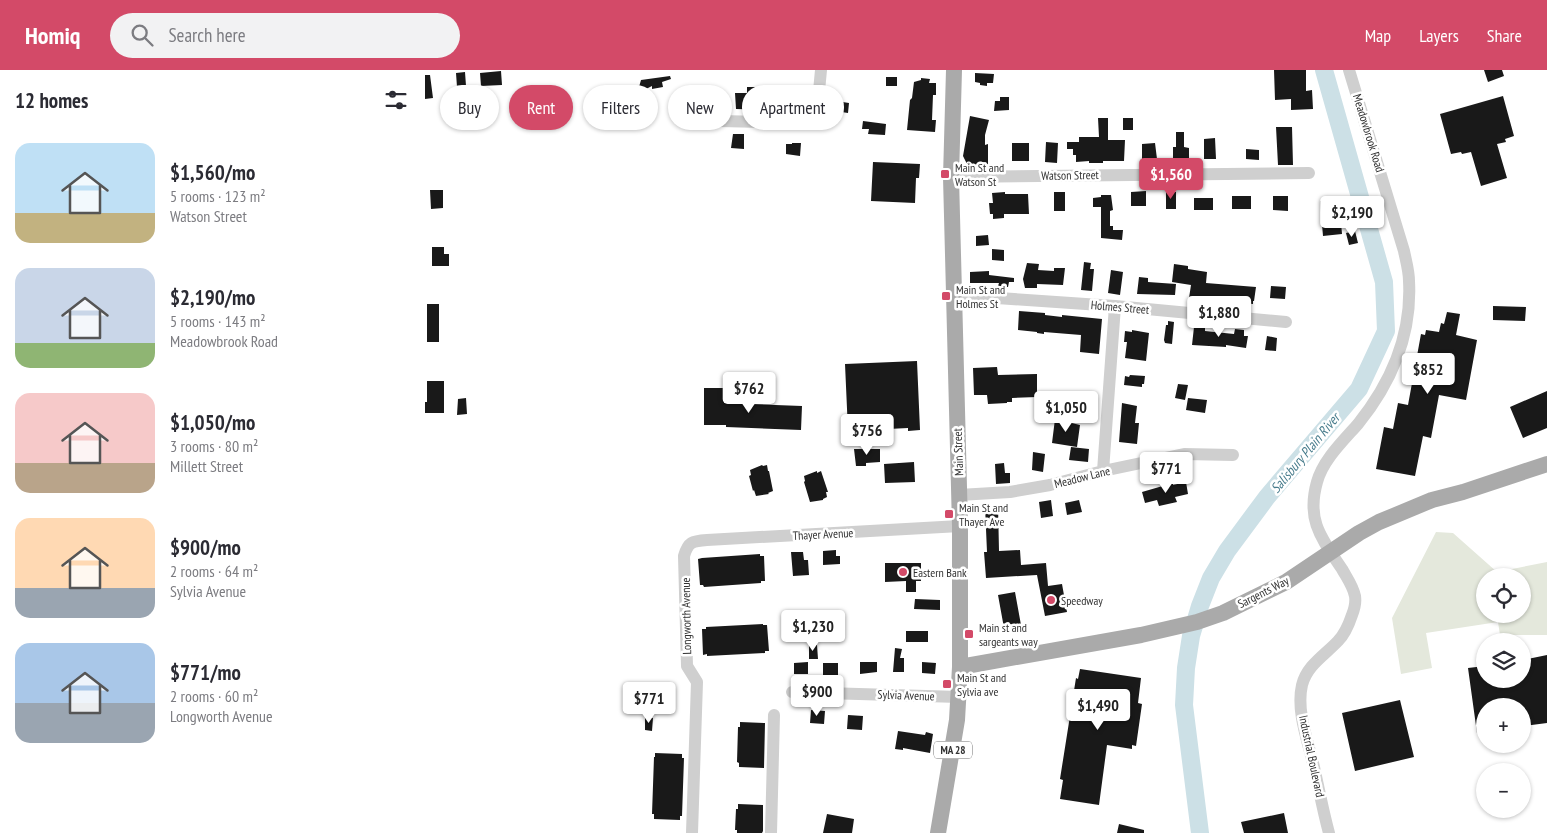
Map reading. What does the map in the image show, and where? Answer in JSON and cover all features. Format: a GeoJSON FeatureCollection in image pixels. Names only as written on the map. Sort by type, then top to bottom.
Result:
{"type":"FeatureCollection","features":[{"type":"Feature","properties":{"kind":"main road","name":"Main Street"},"geometry":{"type":"LineString","coordinates":[[938,833],[957,720],[960,667],[960,526],[951,177],[954,70]]}},
{"type":"Feature","properties":{"kind":"main road","name":"Sargents Way"},"geometry":{"type":"LineString","coordinates":[[960,667],[1171,629],[1223,612],[1286,582],[1359,533],[1379,522],[1432,500],[1463,492],[1547,464]]}},
{"type":"Feature","properties":{"kind":"street"},"geometry":{"type":"LineString","coordinates":[[732,121],[816,123],[821,70]]}},
{"type":"Feature","properties":{"kind":"street","name":"Meadowbrook Road"},"geometry":{"type":"LineString","coordinates":[[1331,552],[1317,530],[1313,513],[1317,481],[1330,457],[1375,401],[1391,374],[1399,354],[1409,307],[1409,280],[1404,252],[1349,70]]}},
{"type":"Feature","properties":{"kind":"street","name":"Watson Street"},"geometry":{"type":"LineString","coordinates":[[951,177],[1309,173]]}},
{"type":"Feature","properties":{"kind":"street","name":"Holmes Street"},"geometry":{"type":"LineString","coordinates":[[954,295],[1115,306],[1286,322]]}},
{"type":"Feature","properties":{"kind":"street"},"geometry":{"type":"LineString","coordinates":[[1103,472],[1115,306]]}},
{"type":"Feature","properties":{"kind":"street","name":"Meadow Lane"},"geometry":{"type":"LineString","coordinates":[[959,495],[1010,492],[1050,485],[1184,454],[1233,456]]}},
{"type":"Feature","properties":{"kind":"street","name":"Thayer Avenue"},"geometry":{"type":"LineString","coordinates":[[687,546],[691,543],[707,540],[960,526]]}},
{"type":"Feature","properties":{"kind":"street","name":"Longworth Avenue"},"geometry":{"type":"LineString","coordinates":[[687,546],[684,556],[687,666],[697,682],[692,833]]}},
{"type":"Feature","properties":{"kind":"street","name":"Industrial Boulevard"},"geometry":{"type":"LineString","coordinates":[[1329,833],[1303,719],[1301,699],[1302,684],[1312,666],[1339,641],[1353,613],[1355,598],[1350,582],[1331,552]]}},
{"type":"Feature","properties":{"kind":"street","name":"Sylvia Avenue"},"geometry":{"type":"LineString","coordinates":[[793,692],[959,697]]}},
{"type":"Feature","properties":{"kind":"street"},"geometry":{"type":"LineString","coordinates":[[771,833],[774,715]]}},
{"type":"Feature","properties":{"kind":"shaded area"},"geometry":{"type":"Polygon","coordinates":[[[1436,532],[1453,533],[1492,568],[1476,568],[1476,623],[1491,623],[1426,633],[1432,668],[1401,674],[1392,618],[1436,532]]]}},
{"type":"Feature","properties":{"kind":"shaded area"},"geometry":{"type":"Polygon","coordinates":[[[1547,562],[1547,635],[1500,633],[1498,623],[1531,623],[1531,568],[1517,568],[1547,562]]]}},
{"type":"Feature","properties":{"kind":"building"},"geometry":{"type":"Polygon","coordinates":[[[1274,70],[1306,70],[1306,91],[1312,90],[1313,109],[1291,110],[1291,99],[1275,100],[1274,70]]]}},
{"type":"Feature","properties":{"kind":"building"},"geometry":{"type":"Polygon","coordinates":[[[1484,70],[1502,70],[1504,76],[1488,82],[1484,70]]]}},
{"type":"Feature","properties":{"kind":"building"},"geometry":{"type":"Polygon","coordinates":[[[501,71],[502,85],[481,85],[480,73],[501,71]]]}},
{"type":"Feature","properties":{"kind":"building"},"geometry":{"type":"Polygon","coordinates":[[[465,72],[466,85],[457,85],[456,73],[465,72]]]}},
{"type":"Feature","properties":{"kind":"building"},"geometry":{"type":"Polygon","coordinates":[[[975,73],[994,74],[993,83],[987,83],[987,86],[980,85],[980,83],[975,82],[975,73]]]}},
{"type":"Feature","properties":{"kind":"building"},"geometry":{"type":"Polygon","coordinates":[[[425,75],[430,75],[433,98],[425,99],[425,75]]]}},
{"type":"Feature","properties":{"kind":"building"},"geometry":{"type":"Polygon","coordinates":[[[670,76],[671,79],[662,82],[663,87],[658,88],[658,85],[640,85],[641,80],[670,76]]]}},
{"type":"Feature","properties":{"kind":"building"},"geometry":{"type":"Polygon","coordinates":[[[886,77],[897,77],[897,86],[886,86],[886,77]]]}},
{"type":"Feature","properties":{"kind":"building"},"geometry":{"type":"Polygon","coordinates":[[[921,78],[930,79],[929,83],[936,83],[936,95],[933,95],[932,120],[936,120],[935,132],[907,130],[914,82],[921,80],[921,78]]]}},
{"type":"Feature","properties":{"kind":"building"},"geometry":{"type":"Polygon","coordinates":[[[735,93],[742,93],[742,109],[736,109],[735,93]]]}},
{"type":"Feature","properties":{"kind":"building"},"geometry":{"type":"Polygon","coordinates":[[[1503,96],[1514,136],[1505,139],[1506,142],[1497,144],[1507,178],[1481,186],[1471,152],[1451,154],[1440,114],[1503,96]]]}},
{"type":"Feature","properties":{"kind":"building"},"geometry":{"type":"Polygon","coordinates":[[[1000,97],[1009,97],[1009,110],[994,111],[995,101],[1000,101],[1000,97]]]}},
{"type":"Feature","properties":{"kind":"building"},"geometry":{"type":"Polygon","coordinates":[[[844,102],[849,103],[848,113],[844,112],[844,102]]]}},
{"type":"Feature","properties":{"kind":"building"},"geometry":{"type":"Polygon","coordinates":[[[970,116],[989,120],[985,135],[985,145],[988,144],[988,166],[982,166],[982,168],[966,167],[963,156],[970,116]]]}},
{"type":"Feature","properties":{"kind":"building"},"geometry":{"type":"Polygon","coordinates":[[[1098,118],[1108,118],[1108,140],[1125,140],[1124,161],[1103,161],[1103,163],[1076,162],[1076,155],[1073,155],[1073,149],[1067,149],[1067,142],[1079,142],[1079,137],[1099,137],[1098,118]]]}},
{"type":"Feature","properties":{"kind":"building"},"geometry":{"type":"Polygon","coordinates":[[[1123,118],[1133,118],[1133,130],[1123,130],[1123,118]]]}},
{"type":"Feature","properties":{"kind":"building"},"geometry":{"type":"Polygon","coordinates":[[[863,121],[886,124],[885,135],[868,134],[869,129],[862,129],[863,121]]]}},
{"type":"Feature","properties":{"kind":"building"},"geometry":{"type":"Polygon","coordinates":[[[1276,127],[1292,127],[1293,165],[1278,165],[1276,127]]]}},
{"type":"Feature","properties":{"kind":"building"},"geometry":{"type":"Polygon","coordinates":[[[1176,132],[1184,132],[1184,147],[1189,148],[1189,158],[1173,158],[1173,147],[1176,147],[1176,132]]]}},
{"type":"Feature","properties":{"kind":"building"},"geometry":{"type":"Polygon","coordinates":[[[733,134],[744,134],[744,149],[731,148],[733,134]]]}},
{"type":"Feature","properties":{"kind":"building"},"geometry":{"type":"Polygon","coordinates":[[[1215,138],[1216,159],[1204,159],[1204,139],[1215,138]]]}},
{"type":"Feature","properties":{"kind":"building"},"geometry":{"type":"Polygon","coordinates":[[[1046,142],[1058,143],[1057,163],[1045,162],[1046,142]]]}},
{"type":"Feature","properties":{"kind":"building"},"geometry":{"type":"Polygon","coordinates":[[[801,143],[800,156],[786,154],[786,144],[801,143]]]}},
{"type":"Feature","properties":{"kind":"building"},"geometry":{"type":"Polygon","coordinates":[[[1012,143],[1029,143],[1029,161],[1012,161],[1012,143]]]}},
{"type":"Feature","properties":{"kind":"building"},"geometry":{"type":"Polygon","coordinates":[[[1155,143],[1157,159],[1142,160],[1142,144],[1155,143]]]}},
{"type":"Feature","properties":{"kind":"building"},"geometry":{"type":"Polygon","coordinates":[[[1246,149],[1259,150],[1259,160],[1246,159],[1246,149]]]}},
{"type":"Feature","properties":{"kind":"building"},"geometry":{"type":"Polygon","coordinates":[[[873,162],[920,164],[919,178],[916,178],[915,203],[871,201],[873,162]]]}},
{"type":"Feature","properties":{"kind":"building"},"geometry":{"type":"Polygon","coordinates":[[[430,190],[443,190],[443,208],[431,209],[430,190]]]}},
{"type":"Feature","properties":{"kind":"building"},"geometry":{"type":"Polygon","coordinates":[[[1146,191],[1146,206],[1131,206],[1131,192],[1146,191]]]}},
{"type":"Feature","properties":{"kind":"building"},"geometry":{"type":"Polygon","coordinates":[[[1005,192],[1005,194],[1028,194],[1029,214],[1004,214],[1004,218],[993,219],[993,214],[990,214],[989,203],[993,203],[992,193],[1005,192]]]}},
{"type":"Feature","properties":{"kind":"building"},"geometry":{"type":"Polygon","coordinates":[[[1054,192],[1065,192],[1065,211],[1054,211],[1054,192]]]}},
{"type":"Feature","properties":{"kind":"building"},"geometry":{"type":"Polygon","coordinates":[[[1166,192],[1176,192],[1176,209],[1166,209],[1166,192]]]}},
{"type":"Feature","properties":{"kind":"building"},"geometry":{"type":"Polygon","coordinates":[[[1101,195],[1111,195],[1113,210],[1110,211],[1110,226],[1113,226],[1113,230],[1123,230],[1122,240],[1101,238],[1101,207],[1093,207],[1093,198],[1101,197],[1101,195]]]}},
{"type":"Feature","properties":{"kind":"building"},"geometry":{"type":"Polygon","coordinates":[[[1232,196],[1251,196],[1251,209],[1232,209],[1232,196]]]}},
{"type":"Feature","properties":{"kind":"building"},"geometry":{"type":"Polygon","coordinates":[[[1273,196],[1288,196],[1288,211],[1273,210],[1273,196]]]}},
{"type":"Feature","properties":{"kind":"building"},"geometry":{"type":"Polygon","coordinates":[[[1194,198],[1213,198],[1213,210],[1194,210],[1194,198]]]}},
{"type":"Feature","properties":{"kind":"building"},"geometry":{"type":"Polygon","coordinates":[[[1339,199],[1342,234],[1323,236],[1320,201],[1339,199]]]}},
{"type":"Feature","properties":{"kind":"building"},"geometry":{"type":"Polygon","coordinates":[[[1355,231],[1358,243],[1349,245],[1346,233],[1355,231]]]}},
{"type":"Feature","properties":{"kind":"building"},"geometry":{"type":"Polygon","coordinates":[[[988,235],[989,245],[976,246],[976,236],[988,235]]]}},
{"type":"Feature","properties":{"kind":"building"},"geometry":{"type":"Polygon","coordinates":[[[432,247],[444,247],[444,254],[449,254],[449,266],[432,266],[432,247]]]}},
{"type":"Feature","properties":{"kind":"building"},"geometry":{"type":"Polygon","coordinates":[[[992,249],[1004,250],[1004,261],[992,260],[992,249]]]}},
{"type":"Feature","properties":{"kind":"building"},"geometry":{"type":"Polygon","coordinates":[[[1084,262],[1091,263],[1090,269],[1094,269],[1092,291],[1081,290],[1084,262]]]}},
{"type":"Feature","properties":{"kind":"building"},"geometry":{"type":"Polygon","coordinates":[[[1027,263],[1039,264],[1038,270],[1054,271],[1054,268],[1065,268],[1063,285],[1037,284],[1037,288],[1025,288],[1023,279],[1027,263]]]}},
{"type":"Feature","properties":{"kind":"building"},"geometry":{"type":"Polygon","coordinates":[[[1174,264],[1188,266],[1188,269],[1207,272],[1206,283],[1256,287],[1253,304],[1242,303],[1242,300],[1202,296],[1202,300],[1189,298],[1191,285],[1172,282],[1174,264]]]}},
{"type":"Feature","properties":{"kind":"building"},"geometry":{"type":"Polygon","coordinates":[[[1111,270],[1123,272],[1120,295],[1108,293],[1111,270]]]}},
{"type":"Feature","properties":{"kind":"building"},"geometry":{"type":"Polygon","coordinates":[[[989,271],[989,275],[1014,278],[1014,282],[1009,282],[1008,287],[998,286],[999,283],[970,283],[970,272],[989,271]]]}},
{"type":"Feature","properties":{"kind":"building"},"geometry":{"type":"Polygon","coordinates":[[[1139,277],[1148,278],[1148,282],[1176,284],[1175,295],[1137,294],[1139,277]]]}},
{"type":"Feature","properties":{"kind":"building"},"geometry":{"type":"Polygon","coordinates":[[[1271,286],[1286,287],[1285,299],[1270,298],[1271,286]]]}},
{"type":"Feature","properties":{"kind":"building"},"geometry":{"type":"Polygon","coordinates":[[[427,304],[439,304],[439,342],[427,342],[427,304]]]}},
{"type":"Feature","properties":{"kind":"building"},"geometry":{"type":"Polygon","coordinates":[[[1493,306],[1526,307],[1525,321],[1493,320],[1493,306]]]}},
{"type":"Feature","properties":{"kind":"building"},"geometry":{"type":"Polygon","coordinates":[[[1019,311],[1045,313],[1045,315],[1062,317],[1062,315],[1102,319],[1099,354],[1080,352],[1081,335],[1044,332],[1044,334],[1018,330],[1019,311]]]}},
{"type":"Feature","properties":{"kind":"building"},"geometry":{"type":"Polygon","coordinates":[[[1447,312],[1460,314],[1456,335],[1477,340],[1466,400],[1439,395],[1431,438],[1423,436],[1415,476],[1376,469],[1384,427],[1393,429],[1398,403],[1408,405],[1421,334],[1425,335],[1426,330],[1439,332],[1441,323],[1444,324],[1447,312]]]}},
{"type":"Feature","properties":{"kind":"building"},"geometry":{"type":"Polygon","coordinates":[[[1168,321],[1174,322],[1172,344],[1165,343],[1164,340],[1168,321]]]}},
{"type":"Feature","properties":{"kind":"building"},"geometry":{"type":"Polygon","coordinates":[[[1194,327],[1205,328],[1205,331],[1234,334],[1235,329],[1244,330],[1244,336],[1248,336],[1246,348],[1226,345],[1226,347],[1192,345],[1194,327]]]}},
{"type":"Feature","properties":{"kind":"building"},"geometry":{"type":"Polygon","coordinates":[[[1132,330],[1149,333],[1146,361],[1125,358],[1127,342],[1124,342],[1125,331],[1132,332],[1132,330]]]}},
{"type":"Feature","properties":{"kind":"building"},"geometry":{"type":"Polygon","coordinates":[[[1267,336],[1277,338],[1276,351],[1265,350],[1267,336]]]}},
{"type":"Feature","properties":{"kind":"building"},"geometry":{"type":"Polygon","coordinates":[[[917,361],[920,430],[908,431],[908,428],[848,431],[845,364],[917,361]]]}},
{"type":"Feature","properties":{"kind":"building"},"geometry":{"type":"Polygon","coordinates":[[[997,367],[998,375],[1037,374],[1037,397],[1012,398],[1012,402],[988,404],[987,395],[974,395],[973,368],[997,367]]]}},
{"type":"Feature","properties":{"kind":"building"},"geometry":{"type":"Polygon","coordinates":[[[1130,375],[1145,376],[1142,387],[1124,385],[1125,376],[1129,377],[1130,375]]]}},
{"type":"Feature","properties":{"kind":"building"},"geometry":{"type":"Polygon","coordinates":[[[427,381],[444,381],[444,413],[425,413],[427,381]]]}},
{"type":"Feature","properties":{"kind":"building"},"geometry":{"type":"Polygon","coordinates":[[[1178,384],[1188,385],[1185,400],[1175,398],[1178,384]]]}},
{"type":"Feature","properties":{"kind":"building"},"geometry":{"type":"Polygon","coordinates":[[[704,388],[724,388],[724,403],[802,406],[801,430],[704,425],[704,388]]]}},
{"type":"Feature","properties":{"kind":"building"},"geometry":{"type":"Polygon","coordinates":[[[1547,391],[1547,428],[1523,438],[1510,407],[1547,391]]]}},
{"type":"Feature","properties":{"kind":"building"},"geometry":{"type":"Polygon","coordinates":[[[466,398],[467,414],[457,415],[458,399],[466,398]]]}},
{"type":"Feature","properties":{"kind":"building"},"geometry":{"type":"Polygon","coordinates":[[[1188,398],[1207,400],[1205,413],[1186,410],[1188,398]]]}},
{"type":"Feature","properties":{"kind":"building"},"geometry":{"type":"Polygon","coordinates":[[[1122,403],[1137,406],[1135,423],[1139,423],[1137,444],[1119,442],[1122,403]]]}},
{"type":"Feature","properties":{"kind":"building"},"geometry":{"type":"Polygon","coordinates":[[[1055,419],[1080,425],[1077,447],[1052,443],[1055,419]]]}},
{"type":"Feature","properties":{"kind":"building"},"geometry":{"type":"Polygon","coordinates":[[[1071,447],[1089,449],[1088,462],[1069,460],[1071,447]]]}},
{"type":"Feature","properties":{"kind":"building"},"geometry":{"type":"Polygon","coordinates":[[[854,449],[880,449],[880,462],[866,463],[866,466],[856,466],[854,449]]]}},
{"type":"Feature","properties":{"kind":"building"},"geometry":{"type":"Polygon","coordinates":[[[1033,452],[1045,454],[1043,472],[1032,470],[1033,452]]]}},
{"type":"Feature","properties":{"kind":"building"},"geometry":{"type":"Polygon","coordinates":[[[914,462],[915,482],[885,483],[884,464],[914,462]]]}},
{"type":"Feature","properties":{"kind":"building"},"geometry":{"type":"Polygon","coordinates":[[[1004,463],[1005,473],[1010,473],[1010,483],[996,484],[995,464],[1004,463]]]}},
{"type":"Feature","properties":{"kind":"building"},"geometry":{"type":"Polygon","coordinates":[[[767,465],[773,491],[769,494],[756,496],[749,476],[751,475],[750,470],[767,465]]]}},
{"type":"Feature","properties":{"kind":"building"},"geometry":{"type":"Polygon","coordinates":[[[817,471],[817,473],[821,471],[828,492],[826,492],[827,497],[823,500],[810,502],[804,476],[817,471]]]}},
{"type":"Feature","properties":{"kind":"building"},"geometry":{"type":"Polygon","coordinates":[[[1186,482],[1188,494],[1175,497],[1177,502],[1159,506],[1157,500],[1145,503],[1142,492],[1173,483],[1173,485],[1186,482]]]}},
{"type":"Feature","properties":{"kind":"building"},"geometry":{"type":"Polygon","coordinates":[[[1051,500],[1053,516],[1041,518],[1039,502],[1051,500]]]}},
{"type":"Feature","properties":{"kind":"building"},"geometry":{"type":"Polygon","coordinates":[[[1079,500],[1082,512],[1067,515],[1065,503],[1079,500]]]}},
{"type":"Feature","properties":{"kind":"building"},"geometry":{"type":"Polygon","coordinates":[[[998,505],[999,551],[1020,550],[1021,565],[1046,563],[1048,586],[1062,584],[1067,612],[1045,616],[1037,575],[986,578],[984,552],[987,552],[985,506],[998,505]]]}},
{"type":"Feature","properties":{"kind":"building"},"geometry":{"type":"Polygon","coordinates":[[[836,550],[836,556],[840,556],[840,564],[823,565],[823,551],[836,550]]]}},
{"type":"Feature","properties":{"kind":"building"},"geometry":{"type":"Polygon","coordinates":[[[791,552],[803,552],[804,560],[808,560],[809,575],[793,576],[791,552]]]}},
{"type":"Feature","properties":{"kind":"building"},"geometry":{"type":"Polygon","coordinates":[[[760,554],[760,556],[764,556],[765,581],[761,581],[761,583],[704,587],[700,585],[698,559],[760,554]]]}},
{"type":"Feature","properties":{"kind":"building","name":"Eastern Bank"},"geometry":{"type":"Polygon","coordinates":[[[885,563],[921,563],[921,581],[916,581],[916,592],[906,592],[906,581],[885,582],[885,563]]]}},
{"type":"Feature","properties":{"kind":"building"},"geometry":{"type":"Polygon","coordinates":[[[1015,592],[1021,625],[1004,628],[998,595],[1015,592]]]}},
{"type":"Feature","properties":{"kind":"building"},"geometry":{"type":"Polygon","coordinates":[[[915,599],[940,600],[940,610],[914,609],[915,599]]]}},
{"type":"Feature","properties":{"kind":"building"},"geometry":{"type":"Polygon","coordinates":[[[767,625],[769,651],[765,651],[765,653],[703,655],[702,629],[706,629],[706,627],[767,625]]]}},
{"type":"Feature","properties":{"kind":"building"},"geometry":{"type":"Polygon","coordinates":[[[906,631],[928,631],[928,642],[906,642],[906,631]]]}},
{"type":"Feature","properties":{"kind":"building"},"geometry":{"type":"Polygon","coordinates":[[[809,645],[817,645],[818,659],[809,659],[809,645]]]}},
{"type":"Feature","properties":{"kind":"building"},"geometry":{"type":"Polygon","coordinates":[[[895,648],[902,649],[900,658],[904,658],[904,672],[893,672],[895,648]]]}},
{"type":"Feature","properties":{"kind":"building"},"geometry":{"type":"Polygon","coordinates":[[[1547,655],[1547,723],[1531,725],[1531,698],[1476,698],[1476,726],[1468,668],[1476,667],[1476,688],[1531,688],[1531,658],[1547,655]]]}},
{"type":"Feature","properties":{"kind":"building"},"geometry":{"type":"Polygon","coordinates":[[[808,662],[808,674],[794,674],[794,663],[808,662]]]}},
{"type":"Feature","properties":{"kind":"building"},"geometry":{"type":"Polygon","coordinates":[[[860,662],[877,662],[877,672],[860,674],[860,662]]]}},
{"type":"Feature","properties":{"kind":"building"},"geometry":{"type":"Polygon","coordinates":[[[922,662],[936,663],[935,674],[922,673],[922,662]]]}},
{"type":"Feature","properties":{"kind":"building"},"geometry":{"type":"Polygon","coordinates":[[[823,663],[838,663],[838,675],[823,675],[823,663]]]}},
{"type":"Feature","properties":{"kind":"building"},"geometry":{"type":"Polygon","coordinates":[[[1080,669],[1141,678],[1138,703],[1142,704],[1136,746],[1132,745],[1132,749],[1107,745],[1099,805],[1060,799],[1063,780],[1060,779],[1076,678],[1078,679],[1080,669]]]}},
{"type":"Feature","properties":{"kind":"building"},"geometry":{"type":"Polygon","coordinates":[[[1400,700],[1414,757],[1355,771],[1342,713],[1400,700]]]}},
{"type":"Feature","properties":{"kind":"building"},"geometry":{"type":"Polygon","coordinates":[[[811,710],[825,711],[824,724],[810,723],[811,710]]]}},
{"type":"Feature","properties":{"kind":"building"},"geometry":{"type":"Polygon","coordinates":[[[848,715],[863,716],[862,730],[847,729],[848,715]]]}},
{"type":"Feature","properties":{"kind":"building"},"geometry":{"type":"Polygon","coordinates":[[[645,718],[653,718],[652,731],[645,730],[645,718]]]}},
{"type":"Feature","properties":{"kind":"building"},"geometry":{"type":"Polygon","coordinates":[[[740,722],[765,723],[764,768],[739,767],[737,762],[738,727],[740,727],[740,722]]]}},
{"type":"Feature","properties":{"kind":"building"},"geometry":{"type":"Polygon","coordinates":[[[898,731],[925,735],[926,732],[933,734],[930,753],[903,748],[903,750],[895,749],[898,731]]]}},
{"type":"Feature","properties":{"kind":"building"},"geometry":{"type":"Polygon","coordinates":[[[655,753],[682,754],[682,758],[684,758],[682,816],[680,816],[680,820],[654,819],[654,814],[652,814],[655,753]]]}},
{"type":"Feature","properties":{"kind":"building"},"geometry":{"type":"Polygon","coordinates":[[[738,804],[763,805],[762,833],[737,833],[737,830],[735,830],[738,804]]]}},
{"type":"Feature","properties":{"kind":"building"},"geometry":{"type":"Polygon","coordinates":[[[1284,813],[1288,833],[1244,833],[1241,822],[1284,813]]]}},
{"type":"Feature","properties":{"kind":"building"},"geometry":{"type":"Polygon","coordinates":[[[827,814],[854,819],[852,833],[823,833],[827,814]]]}},
{"type":"Feature","properties":{"kind":"building"},"geometry":{"type":"Polygon","coordinates":[[[1119,824],[1144,830],[1144,833],[1117,833],[1119,824]]]}},
{"type":"Feature","properties":{"kind":"waterway","name":"Salisbury Plain River"},"geometry":{"type":"LineString","coordinates":[[1200,833],[1184,705],[1186,668],[1191,636],[1200,606],[1211,578],[1227,551],[1267,497],[1359,389],[1386,331],[1384,282],[1324,70]]}},
{"type":"Feature","properties":{"kind":"place","name":"Main St and Watson St"},"geometry":{"type":"Point","coordinates":[945,174]}},
{"type":"Feature","properties":{"kind":"place","name":"Main St and Holmes St"},"geometry":{"type":"Point","coordinates":[946,296]}},
{"type":"Feature","properties":{"kind":"place","name":"Main St and Thayer Ave"},"geometry":{"type":"Point","coordinates":[949,514]}},
{"type":"Feature","properties":{"kind":"place","name":"Eastern Bank"},"geometry":{"type":"Point","coordinates":[903,572]}},
{"type":"Feature","properties":{"kind":"place","name":"Speedway"},"geometry":{"type":"Point","coordinates":[1051,600]}},
{"type":"Feature","properties":{"kind":"place","name":"Main st and sargeants way"},"geometry":{"type":"Point","coordinates":[969,634]}},
{"type":"Feature","properties":{"kind":"place","name":"Main St and Sylvia ave"},"geometry":{"type":"Point","coordinates":[947,684]}}]}
